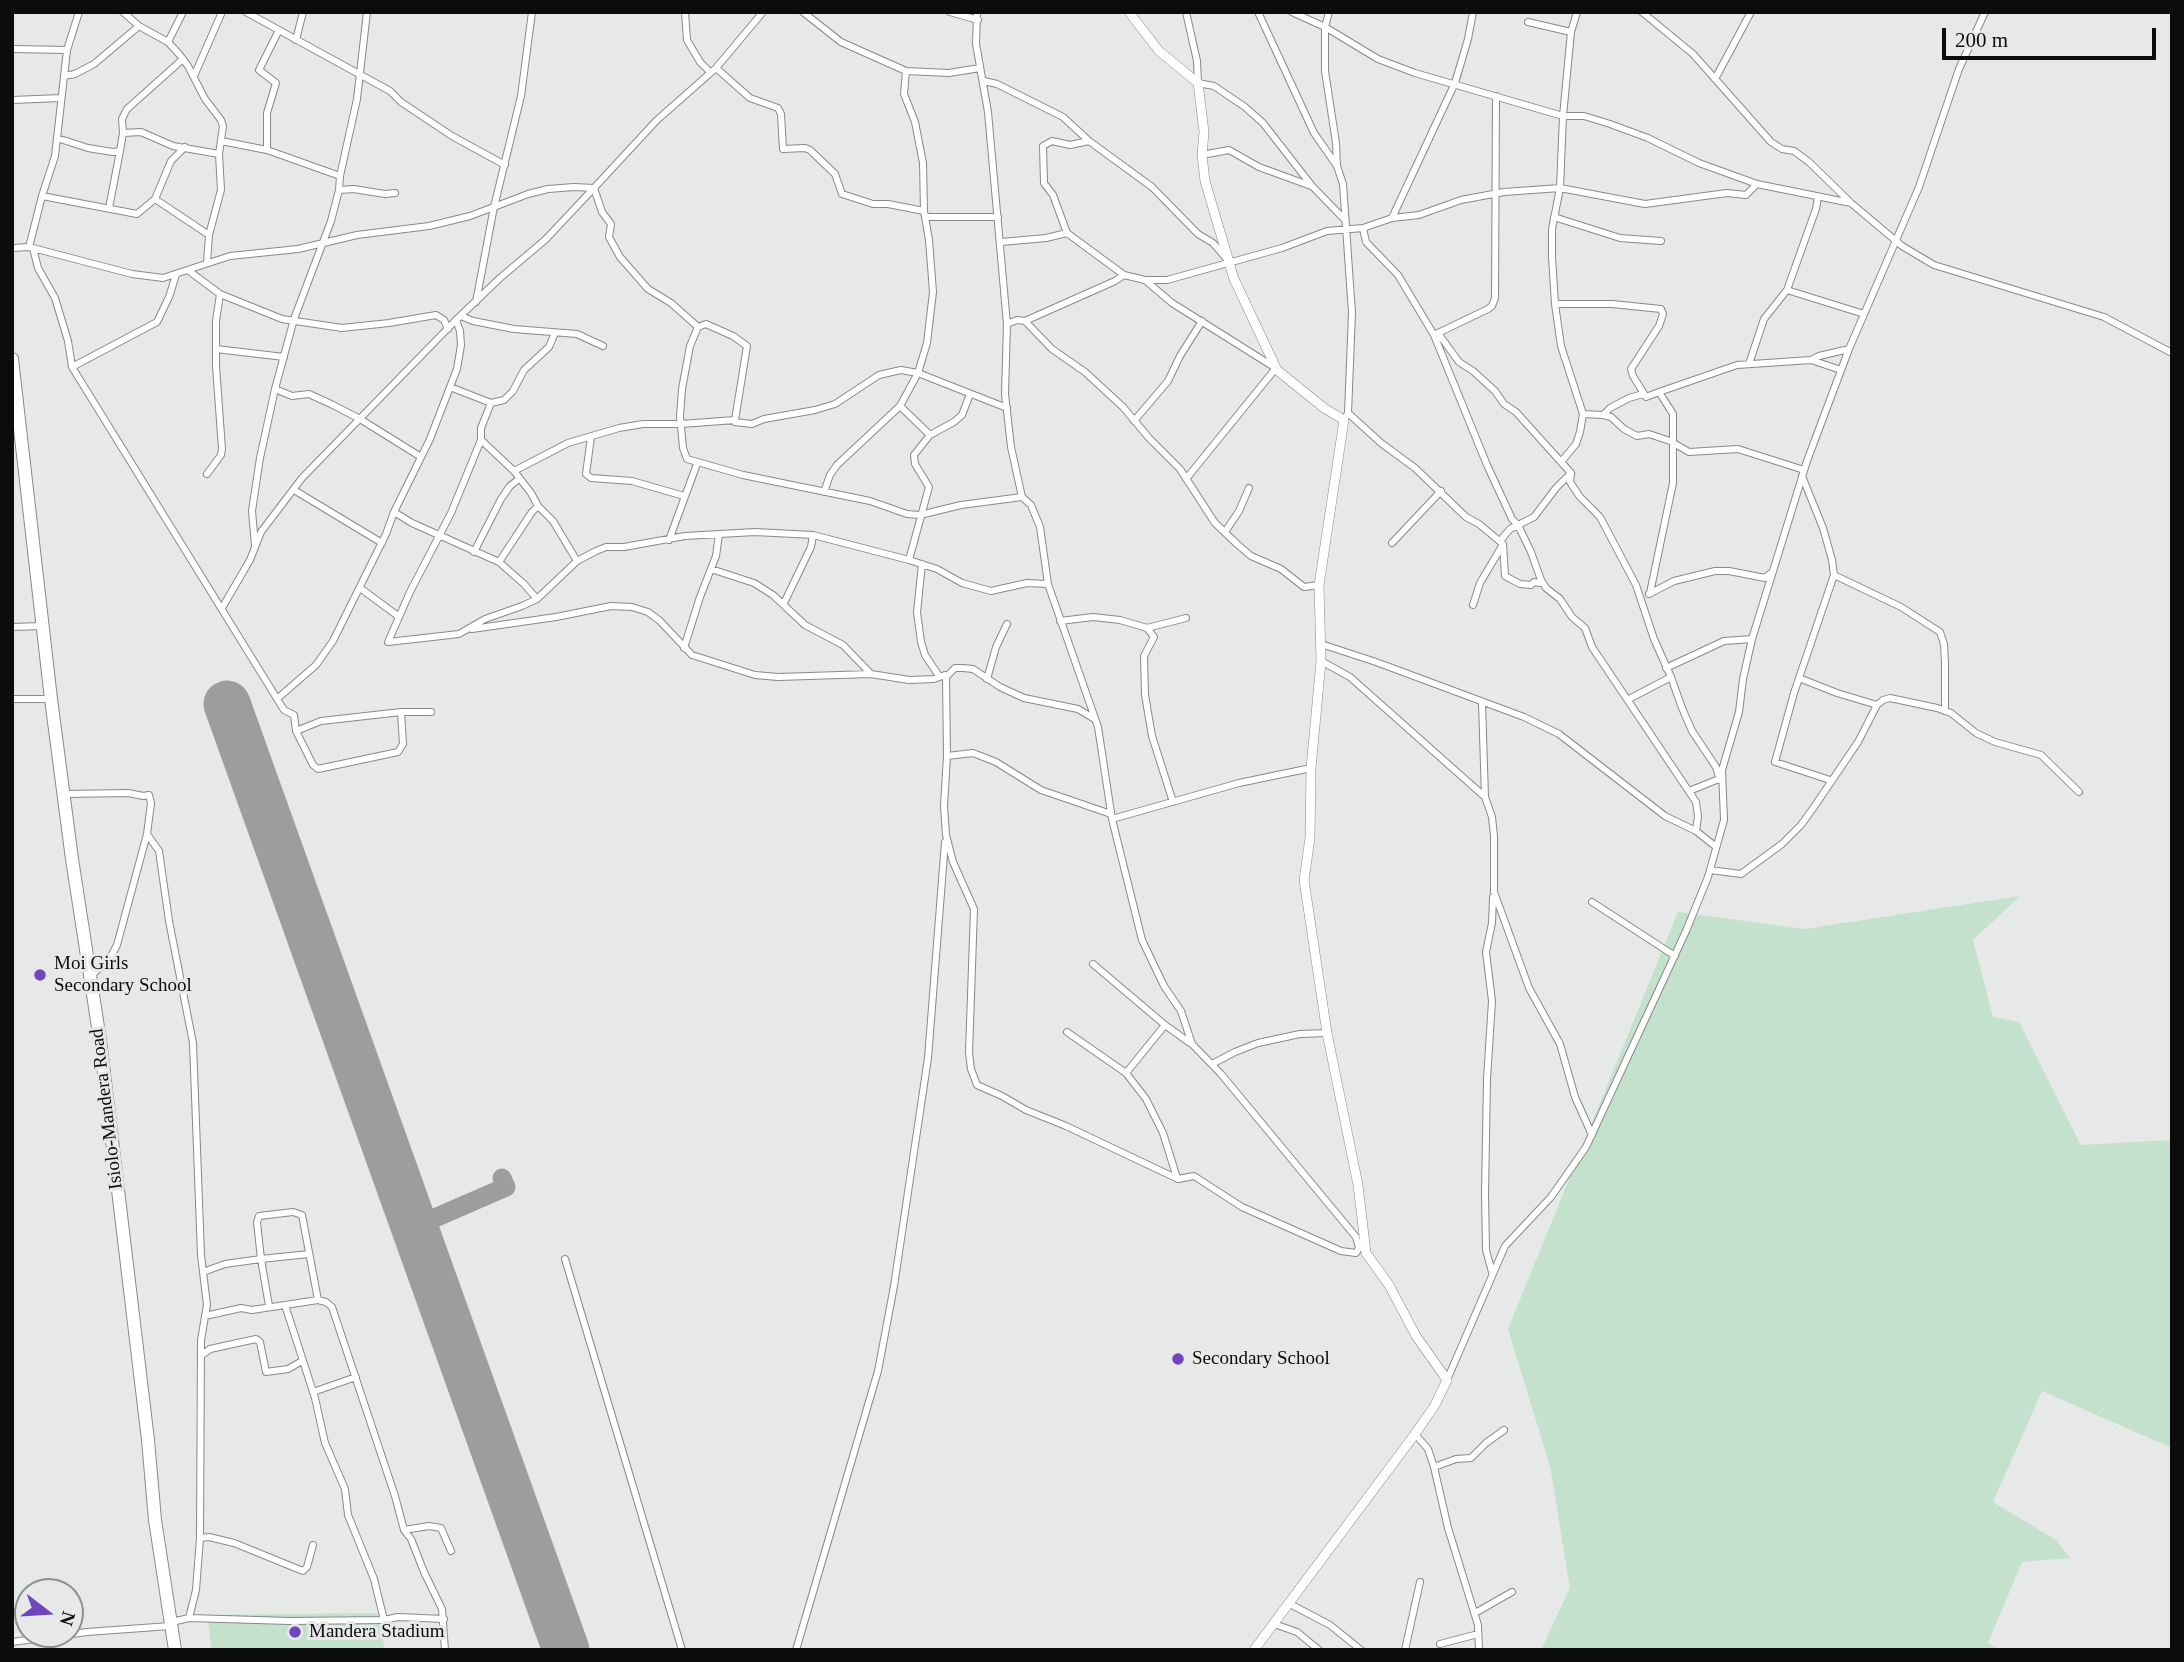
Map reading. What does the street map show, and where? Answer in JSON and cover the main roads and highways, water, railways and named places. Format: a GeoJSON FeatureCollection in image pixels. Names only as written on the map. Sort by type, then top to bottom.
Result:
{"type":"FeatureCollection","features":[{"type":"Feature","properties":{"kind":"highway","name":"Isiolo-Mandera Road"},"geometry":{"type":"LineString","coordinates":[[12,359],[51,699],[100,1040],[145,1413],[155,1520],[175,1650]]}},
{"type":"Feature","properties":{"kind":"main road"},"geometry":{"type":"LineString","coordinates":[[1129,12],[1159,51],[1198,83],[1204,132],[1202,155],[1205,181],[1234,279],[1277,369],[1324,408],[1346,416],[1319,585],[1321,661],[1311,768],[1310,838],[1304,880],[1327,1034],[1358,1185],[1362,1251],[1389,1285],[1416,1336],[1447,1380],[1435,1405],[1415,1434],[1254,1650]]}},
{"type":"Feature","properties":{"kind":"place","name":"Moi Girls Secondary School"},"geometry":{"type":"Point","coordinates":[40,975]}},
{"type":"Feature","properties":{"kind":"place","name":"Secondary School"},"geometry":{"type":"Point","coordinates":[1178,1359]}},
{"type":"Feature","properties":{"kind":"place","name":"Mandera Stadium"},"geometry":{"type":"Point","coordinates":[295,1632]}}]}
